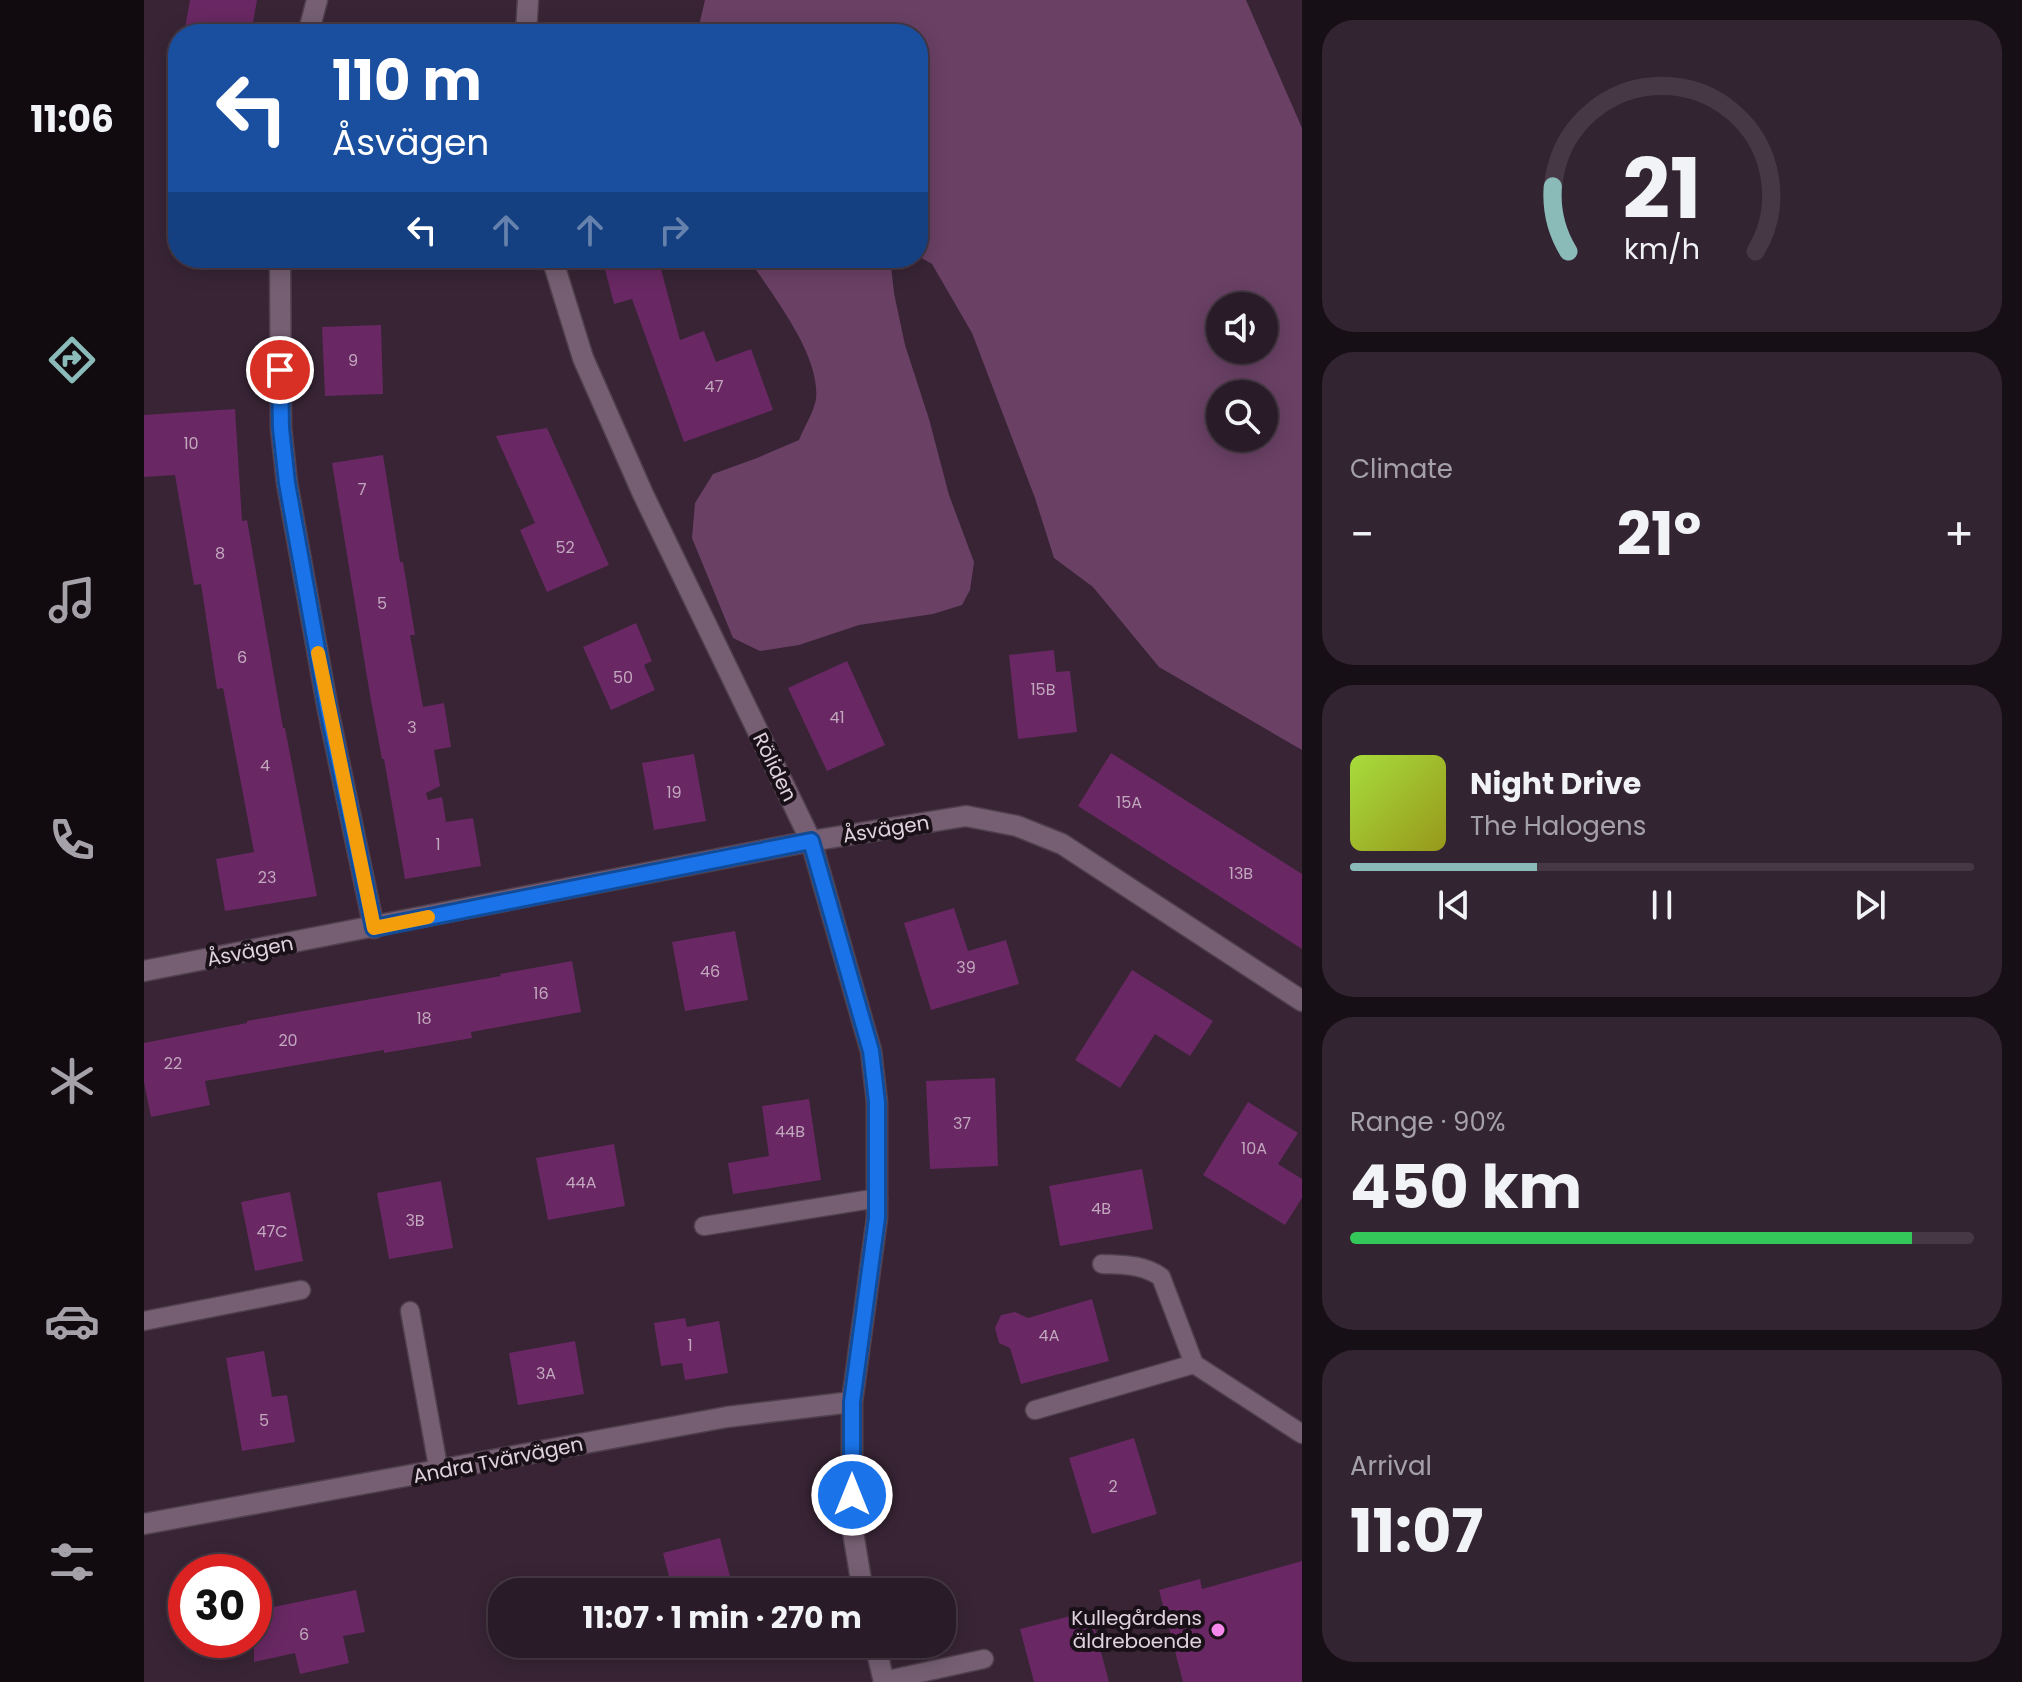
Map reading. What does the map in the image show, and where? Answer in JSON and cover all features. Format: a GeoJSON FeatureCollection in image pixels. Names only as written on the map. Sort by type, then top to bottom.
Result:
{"type":"FeatureCollection","features":[{"type":"Feature","properties":{"kind":"street"},"geometry":{"type":"LineString","coordinates":[[311,24],[317,0]]}},
{"type":"Feature","properties":{"kind":"street"},"geometry":{"type":"LineString","coordinates":[[527,24],[528,0]]}},
{"type":"Feature","properties":{"kind":"street"},"geometry":{"type":"LineString","coordinates":[[280,268],[281,428],[287,483],[328,710],[374,928]]}},
{"type":"Feature","properties":{"kind":"street","name":"Röliden"},"geometry":{"type":"LineString","coordinates":[[555,268],[583,358],[643,494],[811,841],[871,1051],[877,1102],[878,1198],[852,1402],[852,1526],[861,1578]]}},
{"type":"Feature","properties":{"kind":"street","name":"Åsvägen"},"geometry":{"type":"LineString","coordinates":[[144,971],[811,841],[966,816],[1017,826],[1062,844],[1302,1001]]}},
{"type":"Feature","properties":{"kind":"street","name":"Andra Tvärvägen"},"geometry":{"type":"LineString","coordinates":[[144,1524],[727,1417],[852,1402]]}},
{"type":"Feature","properties":{"kind":"street"},"geometry":{"type":"LineString","coordinates":[[878,1658],[884,1682]]}},
{"type":"Feature","properties":{"kind":"lane"},"geometry":{"type":"LineString","coordinates":[[704,1226],[878,1198]]}},
{"type":"Feature","properties":{"kind":"lane"},"geometry":{"type":"LineString","coordinates":[[1102,1264],[1132,1265],[1152,1270],[1161,1277],[1194,1364],[1302,1434]]}},
{"type":"Feature","properties":{"kind":"lane"},"geometry":{"type":"LineString","coordinates":[[144,1321],[301,1290]]}},
{"type":"Feature","properties":{"kind":"lane"},"geometry":{"type":"LineString","coordinates":[[410,1311],[439,1472]]}},
{"type":"Feature","properties":{"kind":"lane"},"geometry":{"type":"LineString","coordinates":[[1035,1410],[1194,1364]]}},
{"type":"Feature","properties":{"kind":"lane"},"geometry":{"type":"LineString","coordinates":[[884,1682],[984,1659]]}},
{"type":"Feature","properties":{"kind":"shaded area"},"geometry":{"type":"Polygon","coordinates":[[[705,0],[1246,0],[1302,128],[1302,750],[1159,667],[1093,587],[1054,558],[1035,498],[972,333],[928,262],[928,24],[699,24],[705,0]]]}},
{"type":"Feature","properties":{"kind":"shaded area"},"geometry":{"type":"Polygon","coordinates":[[[755,268],[891,268],[905,345],[949,495],[974,562],[970,590],[962,605],[933,614],[859,625],[799,645],[760,651],[733,638],[692,538],[695,503],[713,474],[799,440],[811,414],[816,399],[811,363],[781,306],[755,268]]]}},
{"type":"Feature","properties":{"kind":"building"},"geometry":{"type":"Polygon","coordinates":[[[190,0],[257,0],[253,24],[186,24],[190,0]]]}},
{"type":"Feature","properties":{"kind":"building"},"geometry":{"type":"Polygon","coordinates":[[[605,268],[661,268],[680,340],[704,331],[716,362],[751,349],[773,410],[684,442],[632,299],[614,304],[605,268]]]}},
{"type":"Feature","properties":{"kind":"building"},"geometry":{"type":"Polygon","coordinates":[[[381,325],[383,394],[325,396],[322,327],[381,325]]]}},
{"type":"Feature","properties":{"kind":"building"},"geometry":{"type":"Polygon","coordinates":[[[235,409],[242,521],[247,520],[283,728],[317,896],[225,911],[216,859],[254,852],[223,688],[217,689],[201,584],[194,585],[175,475],[144,477],[144,415],[235,409]]]}},
{"type":"Feature","properties":{"kind":"building"},"geometry":{"type":"Polygon","coordinates":[[[547,428],[609,565],[547,592],[520,530],[535,523],[496,436],[547,428]]]}},
{"type":"Feature","properties":{"kind":"building"},"geometry":{"type":"Polygon","coordinates":[[[383,455],[415,635],[410,635],[423,707],[444,703],[451,747],[434,750],[440,786],[426,793],[428,800],[442,797],[446,822],[473,818],[481,866],[405,879],[370,695],[332,463],[383,455]]]}},
{"type":"Feature","properties":{"kind":"building"},"geometry":{"type":"Polygon","coordinates":[[[636,623],[652,661],[644,665],[655,690],[611,710],[583,647],[636,623]]]}},
{"type":"Feature","properties":{"kind":"building"},"geometry":{"type":"Polygon","coordinates":[[[1054,650],[1056,672],[1070,671],[1077,732],[1018,739],[1009,655],[1054,650]]]}},
{"type":"Feature","properties":{"kind":"building"},"geometry":{"type":"Polygon","coordinates":[[[847,661],[885,745],[827,771],[788,688],[847,661]]]}},
{"type":"Feature","properties":{"kind":"building"},"geometry":{"type":"Polygon","coordinates":[[[1111,753],[1302,874],[1302,949],[1078,806],[1111,753]]]}},
{"type":"Feature","properties":{"kind":"building"},"geometry":{"type":"Polygon","coordinates":[[[694,754],[706,821],[654,830],[642,763],[694,754]]]}},
{"type":"Feature","properties":{"kind":"building"},"geometry":{"type":"Polygon","coordinates":[[[954,908],[968,951],[1006,940],[1019,984],[931,1010],[904,923],[954,908]]]}},
{"type":"Feature","properties":{"kind":"building"},"geometry":{"type":"Polygon","coordinates":[[[735,931],[748,1000],[685,1011],[672,942],[735,931]]]}},
{"type":"Feature","properties":{"kind":"building"},"geometry":{"type":"Polygon","coordinates":[[[572,961],[581,1012],[471,1032],[472,1038],[205,1081],[210,1105],[151,1117],[144,1082],[144,1043],[572,961]]]}},
{"type":"Feature","properties":{"kind":"building"},"geometry":{"type":"Polygon","coordinates":[[[1132,970],[1213,1021],[1190,1056],[1155,1034],[1120,1088],[1075,1060],[1132,970]]]}},
{"type":"Feature","properties":{"kind":"building"},"geometry":{"type":"Polygon","coordinates":[[[995,1078],[998,1166],[930,1169],[926,1081],[995,1078]]]}},
{"type":"Feature","properties":{"kind":"building"},"geometry":{"type":"Polygon","coordinates":[[[809,1099],[821,1180],[733,1194],[728,1163],[769,1156],[762,1106],[809,1099]]]}},
{"type":"Feature","properties":{"kind":"building"},"geometry":{"type":"Polygon","coordinates":[[[1248,1102],[1298,1133],[1278,1164],[1302,1179],[1302,1198],[1285,1225],[1203,1175],[1248,1102]]]}},
{"type":"Feature","properties":{"kind":"building"},"geometry":{"type":"Polygon","coordinates":[[[614,1144],[625,1206],[548,1220],[536,1158],[614,1144]]]}},
{"type":"Feature","properties":{"kind":"building"},"geometry":{"type":"Polygon","coordinates":[[[1142,1169],[1153,1229],[1060,1246],[1049,1186],[1142,1169]]]}},
{"type":"Feature","properties":{"kind":"building"},"geometry":{"type":"Polygon","coordinates":[[[441,1181],[453,1248],[389,1259],[377,1193],[441,1181]]]}},
{"type":"Feature","properties":{"kind":"building"},"geometry":{"type":"Polygon","coordinates":[[[290,1192],[303,1261],[255,1271],[241,1202],[290,1192]]]}},
{"type":"Feature","properties":{"kind":"building"},"geometry":{"type":"Polygon","coordinates":[[[1092,1299],[1109,1361],[1021,1384],[1010,1348],[999,1343],[995,1328],[1001,1315],[1015,1312],[1028,1318],[1092,1299]]]}},
{"type":"Feature","properties":{"kind":"building"},"geometry":{"type":"Polygon","coordinates":[[[685,1318],[687,1327],[719,1321],[728,1373],[685,1380],[682,1363],[661,1366],[654,1323],[685,1318]]]}},
{"type":"Feature","properties":{"kind":"building"},"geometry":{"type":"Polygon","coordinates":[[[575,1341],[584,1394],[518,1405],[509,1353],[575,1341]]]}},
{"type":"Feature","properties":{"kind":"building"},"geometry":{"type":"Polygon","coordinates":[[[264,1351],[272,1397],[287,1395],[295,1442],[242,1451],[226,1358],[264,1351]]]}},
{"type":"Feature","properties":{"kind":"building"},"geometry":{"type":"Polygon","coordinates":[[[1134,1438],[1157,1514],[1092,1534],[1069,1458],[1134,1438]]]}},
{"type":"Feature","properties":{"kind":"building"},"geometry":{"type":"Polygon","coordinates":[[[720,1538],[730,1578],[669,1578],[663,1553],[720,1538]]]}},
{"type":"Feature","properties":{"kind":"building"},"geometry":{"type":"Polygon","coordinates":[[[1302,1561],[1302,1682],[1183,1682],[1159,1590],[1200,1579],[1202,1589],[1302,1561]]]}},
{"type":"Feature","properties":{"kind":"building"},"geometry":{"type":"Polygon","coordinates":[[[356,1590],[365,1632],[343,1636],[349,1663],[300,1674],[295,1653],[254,1662],[254,1658],[272,1658],[272,1607],[356,1590]]]}},
{"type":"Feature","properties":{"kind":"building","name":"Kullegårdens äldreboende"},"geometry":{"type":"Polygon","coordinates":[[[1090,1611],[1109,1682],[1034,1682],[1020,1629],[1090,1611]]]}},
{"type":"Feature","properties":{"kind":"slow traffic"},"geometry":{"type":"LineString","coordinates":[[318,653],[374,928],[428,917]]}},
{"type":"Feature","properties":{"kind":"place","name":"Kullegårdens äldreboende"},"geometry":{"type":"Point","coordinates":[1218,1630]}},
{"type":"Feature","properties":{"kind":"route"},"geometry":{"type":"LineString","coordinates":[[280,370],[281,428],[287,483],[328,710],[374,928],[811,841],[871,1051],[877,1102],[877,1218],[852,1402],[852,1495]]}}]}
